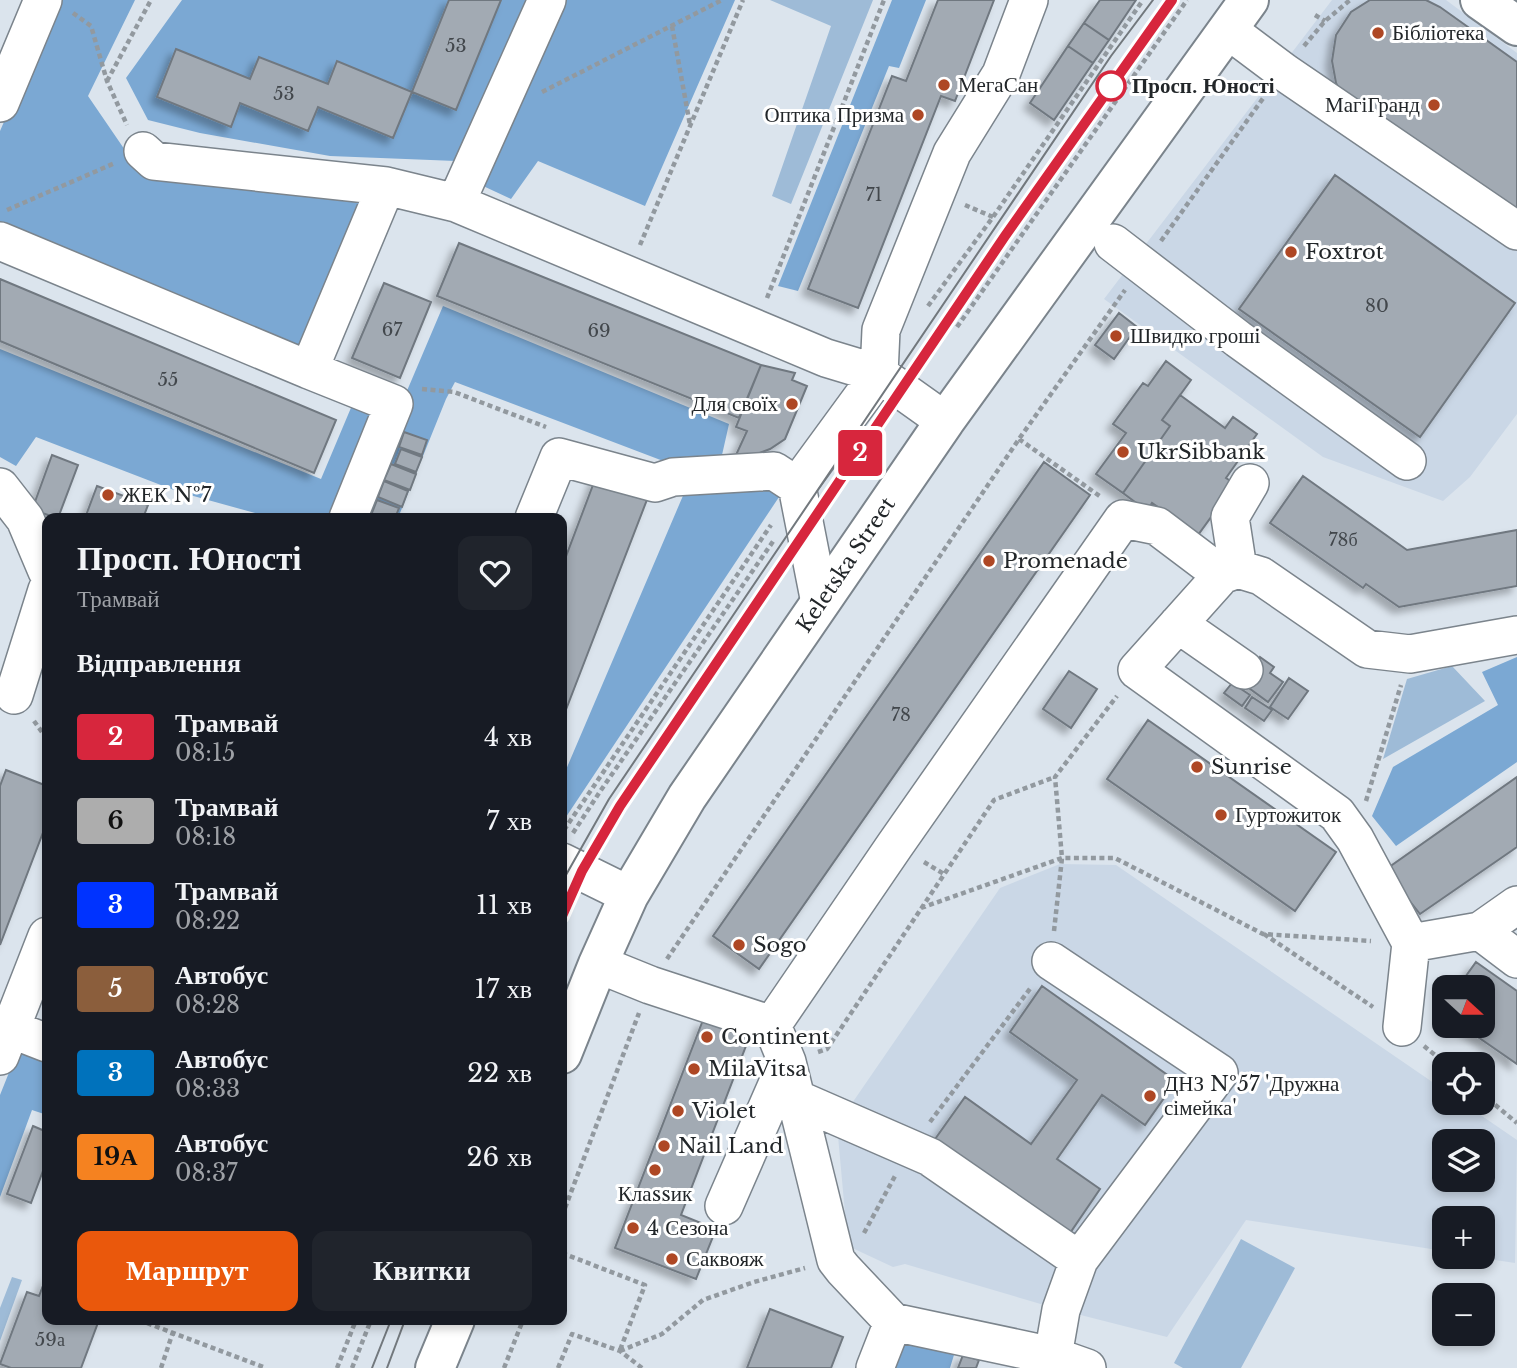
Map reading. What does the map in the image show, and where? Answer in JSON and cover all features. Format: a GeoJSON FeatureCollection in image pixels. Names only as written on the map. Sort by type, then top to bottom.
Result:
{"type":"FeatureCollection","features":[{"type":"Feature","properties":{"kind":"main road"},"geometry":{"type":"LineString","coordinates":[[1480,0],[1517,26]]}},
{"type":"Feature","properties":{"kind":"main road","name":"Keletska Street"},"geometry":{"type":"LineString","coordinates":[[567,1042],[629,895],[687,796],[945,421],[1238,15]]}},
{"type":"Feature","properties":{"kind":"main road"},"geometry":{"type":"LineString","coordinates":[[435,1368],[453,1325]]}},
{"type":"Feature","properties":{"kind":"lane"},"geometry":{"type":"LineString","coordinates":[[456,203],[547,0]]}},
{"type":"Feature","properties":{"kind":"lane"},"geometry":{"type":"LineString","coordinates":[[799,494],[879,374],[881,330],[948,163],[1001,74],[1028,0]]}},
{"type":"Feature","properties":{"kind":"lane"},"geometry":{"type":"LineString","coordinates":[[0,103],[54,3]]}},
{"type":"Feature","properties":{"kind":"lane"},"geometry":{"type":"LineString","coordinates":[[1238,15],[1284,72],[1517,231]]}},
{"type":"Feature","properties":{"kind":"lane"},"geometry":{"type":"LineString","coordinates":[[143,151],[154,162],[386,186],[456,203],[826,358],[879,374],[945,421]]}},
{"type":"Feature","properties":{"kind":"lane"},"geometry":{"type":"LineString","coordinates":[[309,370],[386,186]]}},
{"type":"Feature","properties":{"kind":"lane"},"geometry":{"type":"LineString","coordinates":[[0,242],[394,404],[350,513]]}},
{"type":"Feature","properties":{"kind":"lane"},"geometry":{"type":"LineString","coordinates":[[1113,243],[1238,339],[1407,461]]}},
{"type":"Feature","properties":{"kind":"lane"},"geometry":{"type":"LineString","coordinates":[[536,513],[559,457],[655,484],[673,477],[774,471],[799,494],[820,603]]}},
{"type":"Feature","properties":{"kind":"lane"},"geometry":{"type":"LineString","coordinates":[[1250,483],[1230,517],[1230,572],[1137,670],[1337,814],[1355,839],[1411,943],[1402,1027]]}},
{"type":"Feature","properties":{"kind":"lane"},"geometry":{"type":"LineString","coordinates":[[0,487],[25,519],[42,559]]}},
{"type":"Feature","properties":{"kind":"lane"},"geometry":{"type":"LineString","coordinates":[[772,1025],[1123,519],[1157,526],[1230,572],[1261,576],[1367,649],[1410,654],[1517,635]]}},
{"type":"Feature","properties":{"kind":"lane"},"geometry":{"type":"LineString","coordinates":[[14,695],[42,606]]}},
{"type":"Feature","properties":{"kind":"lane"},"geometry":{"type":"LineString","coordinates":[[1178,624],[1244,670]]}},
{"type":"Feature","properties":{"kind":"lane"},"geometry":{"type":"LineString","coordinates":[[567,853],[629,895]]}},
{"type":"Feature","properties":{"kind":"lane"},"geometry":{"type":"LineString","coordinates":[[1411,943],[1479,931],[1517,905]]}},
{"type":"Feature","properties":{"kind":"lane"},"geometry":{"type":"LineString","coordinates":[[1479,931],[1517,958]]}},
{"type":"Feature","properties":{"kind":"lane"},"geometry":{"type":"LineString","coordinates":[[42,949],[5,1042],[42,1043]]}},
{"type":"Feature","properties":{"kind":"lane"},"geometry":{"type":"LineString","coordinates":[[1037,1359],[1061,1310],[1079,1260],[1219,1073],[1051,961]]}},
{"type":"Feature","properties":{"kind":"lane"},"geometry":{"type":"LineString","coordinates":[[598,964],[650,985],[772,1025],[787,1062],[839,1265],[893,1322],[1037,1359],[1087,1368]]}},
{"type":"Feature","properties":{"kind":"lane"},"geometry":{"type":"LineString","coordinates":[[724,1206],[787,1062]]}},
{"type":"Feature","properties":{"kind":"lane"},"geometry":{"type":"LineString","coordinates":[[797,1099],[930,1157],[1079,1260]]}},
{"type":"Feature","properties":{"kind":"lane"},"geometry":{"type":"LineString","coordinates":[[875,1368],[893,1322]]}},
{"type":"Feature","properties":{"kind":"path"},"geometry":{"type":"LineString","coordinates":[[107,81],[151,0]]}},
{"type":"Feature","properties":{"kind":"path"},"geometry":{"type":"LineString","coordinates":[[495,116],[722,0]]}},
{"type":"Feature","properties":{"kind":"path"},"geometry":{"type":"LineString","coordinates":[[627,275],[743,0]]}},
{"type":"Feature","properties":{"kind":"path"},"geometry":{"type":"LineString","coordinates":[[756,328],[884,0]]}},
{"type":"Feature","properties":{"kind":"path"},"geometry":{"type":"LineString","coordinates":[[928,306],[1143,0]]}},
{"type":"Feature","properties":{"kind":"path"},"geometry":{"type":"LineString","coordinates":[[957,327],[1187,0]]}},
{"type":"Feature","properties":{"kind":"path"},"geometry":{"type":"LineString","coordinates":[[567,1203],[650,985],[1019,439],[1246,120],[1325,21],[1350,0]]}},
{"type":"Feature","properties":{"kind":"path"},"geometry":{"type":"LineString","coordinates":[[0,213],[143,151],[133,139],[107,81],[91,26],[54,3]]}},
{"type":"Feature","properties":{"kind":"path"},"geometry":{"type":"LineString","coordinates":[[1315,15],[1325,21]]}},
{"type":"Feature","properties":{"kind":"path"},"geometry":{"type":"LineString","coordinates":[[671,26],[690,126]]}},
{"type":"Feature","properties":{"kind":"path"},"geometry":{"type":"LineString","coordinates":[[394,404],[415,388],[454,392],[557,432]]}},
{"type":"Feature","properties":{"kind":"path"},"geometry":{"type":"LineString","coordinates":[[1019,439],[1093,490],[1123,519]]}},
{"type":"Feature","properties":{"kind":"path"},"geometry":{"type":"LineString","coordinates":[[567,828],[799,494]]}},
{"type":"Feature","properties":{"kind":"path"},"geometry":{"type":"LineString","coordinates":[[567,849],[599,793],[799,494]]}},
{"type":"Feature","properties":{"kind":"path"},"geometry":{"type":"LineString","coordinates":[[1355,839],[1410,654]]}},
{"type":"Feature","properties":{"kind":"path"},"geometry":{"type":"LineString","coordinates":[[787,1062],[827,1049],[994,800],[1055,777],[1137,670]]}},
{"type":"Feature","properties":{"kind":"path"},"geometry":{"type":"LineString","coordinates":[[620,1351],[662,1334],[703,1300],[754,1282],[839,1265],[911,1148],[1051,961],[1062,858],[1055,777]]}},
{"type":"Feature","properties":{"kind":"path"},"geometry":{"type":"LineString","coordinates":[[921,908],[1062,858],[1115,858],[1263,934],[1402,1027],[1432,1052]]}},
{"type":"Feature","properties":{"kind":"path"},"geometry":{"type":"LineString","coordinates":[[1263,934],[1411,943]]}},
{"type":"Feature","properties":{"kind":"path"},"geometry":{"type":"LineString","coordinates":[[1495,1105],[1517,1123]]}},
{"type":"Feature","properties":{"kind":"path"},"geometry":{"type":"LineString","coordinates":[[567,1255],[645,1285],[620,1351]]}},
{"type":"Feature","properties":{"kind":"path"},"geometry":{"type":"LineString","coordinates":[[153,1325],[266,1368]]}},
{"type":"Feature","properties":{"kind":"path"},"geometry":{"type":"LineString","coordinates":[[337,1368],[354,1325]]}},
{"type":"Feature","properties":{"kind":"path"},"geometry":{"type":"LineString","coordinates":[[352,1368],[369,1325]]}},
{"type":"Feature","properties":{"kind":"path"},"geometry":{"type":"LineString","coordinates":[[504,1368],[521,1325]]}},
{"type":"Feature","properties":{"kind":"path"},"geometry":{"type":"LineString","coordinates":[[161,1368],[173,1332]]}},
{"type":"Feature","properties":{"kind":"path"},"geometry":{"type":"LineString","coordinates":[[558,1368],[572,1334],[620,1351],[642,1368]]}},
{"type":"Feature","properties":{"kind":"shaded area"},"geometry":{"type":"Polygon","coordinates":[[[57,0],[135,0],[88,96],[142,175],[368,193],[304,347],[0,226],[0,131],[57,0]]]}},
{"type":"Feature","properties":{"kind":"shaded area"},"geometry":{"type":"Polygon","coordinates":[[[182,0],[526,0],[456,161],[330,156],[200,133],[148,120],[126,78],[182,0]]]}},
{"type":"Feature","properties":{"kind":"shaded area"},"geometry":{"type":"Polygon","coordinates":[[[558,0],[735,0],[645,206],[538,161],[511,199],[481,185],[558,0]]]}},
{"type":"Feature","properties":{"kind":"shaded area"},"geometry":{"type":"Polygon","coordinates":[[[770,0],[873,0],[791,204],[772,196],[831,26],[770,0]]]}},
{"type":"Feature","properties":{"kind":"shaded area"},"geometry":{"type":"Polygon","coordinates":[[[892,0],[926,0],[899,68],[889,66],[798,291],[778,286],[892,0]]]}},
{"type":"Feature","properties":{"kind":"shaded area"},"geometry":{"type":"Polygon","coordinates":[[[1332,0],[1446,0],[1517,53],[1517,414],[1470,477],[1443,501],[1323,457],[1104,299],[1332,0]]]}},
{"type":"Feature","properties":{"kind":"shaded area"},"geometry":{"type":"Polygon","coordinates":[[[443,306],[729,424],[722,455],[749,465],[783,491],[567,815],[567,767],[685,491],[679,467],[455,382],[400,513],[355,513],[443,306]]]}},
{"type":"Feature","properties":{"kind":"shaded area"},"geometry":{"type":"Polygon","coordinates":[[[0,349],[321,479],[353,403],[378,405],[332,513],[255,513],[179,492],[36,437],[16,466],[0,457],[0,349]]]}},
{"type":"Feature","properties":{"kind":"shaded area"},"geometry":{"type":"Polygon","coordinates":[[[1517,657],[1517,762],[1396,846],[1372,816],[1393,767],[1498,705],[1482,672],[1517,657]]]}},
{"type":"Feature","properties":{"kind":"shaded area"},"geometry":{"type":"Polygon","coordinates":[[[1452,666],[1485,701],[1383,759],[1407,679],[1452,666]]]}},
{"type":"Feature","properties":{"kind":"shaded area","name":"ДНЗ №57 'Дружна сімейка'"},"geometry":{"type":"Polygon","coordinates":[[[1060,864],[1116,865],[1432,1082],[1432,1115],[1481,1115],[1517,1140],[1515,1263],[1495,1260],[1495,1206],[1432,1206],[1432,1249],[1246,1220],[1167,1337],[1061,1310],[905,1264],[893,1267],[848,1246],[837,1125],[1000,888],[1060,864]]]}},
{"type":"Feature","properties":{"kind":"shaded area"},"geometry":{"type":"Polygon","coordinates":[[[18,1050],[42,1059],[42,1113],[32,1110],[0,1197],[0,1095],[18,1050]]]}},
{"type":"Feature","properties":{"kind":"shaded area"},"geometry":{"type":"Polygon","coordinates":[[[1241,1239],[1295,1268],[1241,1368],[1183,1368],[1174,1363],[1241,1239]]]}},
{"type":"Feature","properties":{"kind":"shaded area"},"geometry":{"type":"Polygon","coordinates":[[[12,1277],[22,1280],[0,1341],[0,1308],[12,1277]]]}},
{"type":"Feature","properties":{"kind":"shaded area"},"geometry":{"type":"Polygon","coordinates":[[[895,1334],[957,1345],[950,1368],[881,1368],[895,1334]]]}},
{"type":"Feature","properties":{"kind":"building"},"geometry":{"type":"Polygon","coordinates":[[[449,0],[501,0],[456,110],[412,92],[449,0]]]}},
{"type":"Feature","properties":{"kind":"building"},"geometry":{"type":"Polygon","coordinates":[[[938,0],[994,0],[955,101],[941,96],[858,308],[808,289],[892,76],[906,81],[938,0]]]}},
{"type":"Feature","properties":{"kind":"building"},"geometry":{"type":"Polygon","coordinates":[[[1100,0],[1136,0],[1109,40],[1084,23],[1100,0]]]}},
{"type":"Feature","properties":{"kind":"building","name":"МагіГранд"},"geometry":{"type":"Polygon","coordinates":[[[1370,0],[1426,0],[1517,62],[1517,213],[1343,97],[1336,83],[1332,61],[1336,35],[1351,12],[1370,0]]]}},
{"type":"Feature","properties":{"kind":"building","name":"МагіГранд"},"geometry":{"type":"Polygon","coordinates":[[[1370,0],[1426,0],[1517,62],[1517,213],[1343,97],[1336,83],[1332,61],[1336,35],[1351,12],[1370,0]]]}},
{"type":"Feature","properties":{"kind":"building"},"geometry":{"type":"Polygon","coordinates":[[[1084,23],[1109,40],[1093,63],[1068,46],[1084,23]]]}},
{"type":"Feature","properties":{"kind":"building"},"geometry":{"type":"Polygon","coordinates":[[[1068,46],[1093,63],[1054,120],[1030,103],[1068,46]]]}},
{"type":"Feature","properties":{"kind":"building"},"geometry":{"type":"Polygon","coordinates":[[[176,49],[250,79],[259,57],[328,84],[337,61],[412,92],[393,138],[318,107],[308,131],[240,103],[231,127],[157,97],[176,49]]]}},
{"type":"Feature","properties":{"kind":"building"},"geometry":{"type":"Polygon","coordinates":[[[1335,175],[1515,303],[1420,437],[1239,309],[1335,175]]]}},
{"type":"Feature","properties":{"kind":"building"},"geometry":{"type":"Polygon","coordinates":[[[459,243],[761,365],[739,418],[437,296],[459,243]]]}},
{"type":"Feature","properties":{"kind":"building"},"geometry":{"type":"Polygon","coordinates":[[[0,279],[336,420],[314,473],[0,341],[0,279]]]}},
{"type":"Feature","properties":{"kind":"building"},"geometry":{"type":"Polygon","coordinates":[[[384,283],[431,302],[400,378],[352,358],[384,283]]]}},
{"type":"Feature","properties":{"kind":"building","name":"Швидко гроші"},"geometry":{"type":"Polygon","coordinates":[[[1119,313],[1137,327],[1114,359],[1095,345],[1119,313]]]}},
{"type":"Feature","properties":{"kind":"building"},"geometry":{"type":"Polygon","coordinates":[[[1166,361],[1191,380],[1162,420],[1170,426],[1123,493],[1096,474],[1126,433],[1113,424],[1143,383],[1148,386],[1166,361]]]}},
{"type":"Feature","properties":{"kind":"building"},"geometry":{"type":"Polygon","coordinates":[[[761,365],[795,373],[792,380],[807,386],[785,439],[757,454],[736,455],[747,431],[736,427],[761,365]]]}},
{"type":"Feature","properties":{"kind":"building"},"geometry":{"type":"Polygon","coordinates":[[[1180,395],[1225,428],[1233,417],[1257,434],[1226,478],[1235,484],[1198,535],[1152,503],[1147,511],[1123,493],[1170,426],[1162,420],[1180,395]]]}},
{"type":"Feature","properties":{"kind":"building"},"geometry":{"type":"Polygon","coordinates":[[[404,432],[427,440],[422,455],[399,447],[404,432]]]}},
{"type":"Feature","properties":{"kind":"building"},"geometry":{"type":"Polygon","coordinates":[[[401,449],[422,457],[416,472],[395,464],[401,449]]]}},
{"type":"Feature","properties":{"kind":"building"},"geometry":{"type":"Polygon","coordinates":[[[52,455],[78,465],[60,513],[32,510],[52,455]]]}},
{"type":"Feature","properties":{"kind":"building"},"geometry":{"type":"Polygon","coordinates":[[[1044,462],[1090,495],[759,969],[713,936],[1044,462]]]}},
{"type":"Feature","properties":{"kind":"building"},"geometry":{"type":"Polygon","coordinates":[[[391,464],[416,474],[410,490],[384,480],[391,464]]]}},
{"type":"Feature","properties":{"kind":"building"},"geometry":{"type":"Polygon","coordinates":[[[1303,476],[1407,550],[1517,530],[1517,586],[1399,607],[1366,584],[1363,588],[1270,523],[1303,476]]]}},
{"type":"Feature","properties":{"kind":"building"},"geometry":{"type":"Polygon","coordinates":[[[596,477],[648,497],[567,707],[567,554],[596,477]]]}},
{"type":"Feature","properties":{"kind":"building"},"geometry":{"type":"Polygon","coordinates":[[[384,481],[408,491],[402,507],[378,497],[384,481]]]}},
{"type":"Feature","properties":{"kind":"building","name":"ЖЕК №7"},"geometry":{"type":"Polygon","coordinates":[[[97,486],[148,505],[145,513],[87,513],[97,486]]]}},
{"type":"Feature","properties":{"kind":"building"},"geometry":{"type":"Polygon","coordinates":[[[377,500],[399,508],[397,513],[372,513],[377,500]]]}},
{"type":"Feature","properties":{"kind":"building"},"geometry":{"type":"Polygon","coordinates":[[[1260,657],[1274,667],[1270,673],[1283,682],[1268,702],[1242,683],[1260,657]]]}},
{"type":"Feature","properties":{"kind":"building"},"geometry":{"type":"Polygon","coordinates":[[[1069,671],[1097,689],[1071,728],[1043,709],[1069,671]]]}},
{"type":"Feature","properties":{"kind":"building"},"geometry":{"type":"Polygon","coordinates":[[[1289,678],[1308,691],[1288,719],[1270,707],[1289,678]]]}},
{"type":"Feature","properties":{"kind":"building"},"geometry":{"type":"Polygon","coordinates":[[[1232,683],[1250,695],[1242,706],[1224,693],[1232,683]]]}},
{"type":"Feature","properties":{"kind":"building"},"geometry":{"type":"Polygon","coordinates":[[[1252,697],[1272,710],[1264,721],[1245,708],[1252,697]]]}},
{"type":"Feature","properties":{"kind":"building","name":"Гуртожиток"},"geometry":{"type":"Polygon","coordinates":[[[1148,720],[1336,852],[1295,911],[1107,779],[1148,720]]]}},
{"type":"Feature","properties":{"kind":"building"},"geometry":{"type":"Polygon","coordinates":[[[6,770],[42,784],[42,835],[0,945],[0,786],[6,770]]]}},
{"type":"Feature","properties":{"kind":"building"},"geometry":{"type":"Polygon","coordinates":[[[1517,777],[1517,847],[1420,914],[1385,870],[1517,777]]]}},
{"type":"Feature","properties":{"kind":"building"},"geometry":{"type":"Polygon","coordinates":[[[1476,962],[1494,975],[1494,975],[1467,975],[1476,962]]]}},
{"type":"Feature","properties":{"kind":"building"},"geometry":{"type":"Polygon","coordinates":[[[1495,975],[1517,991],[1517,1064],[1479,1038],[1495,1038],[1495,975]]]}},
{"type":"Feature","properties":{"kind":"building"},"geometry":{"type":"Polygon","coordinates":[[[1042,986],[1176,1081],[1145,1125],[1102,1095],[1057,1159],[1100,1189],[1068,1236],[933,1142],[965,1097],[1031,1144],[1077,1080],[1010,1032],[1042,986]]]}},
{"type":"Feature","properties":{"kind":"building"},"geometry":{"type":"Polygon","coordinates":[[[703,1020],[749,1038],[681,1215],[716,1229],[696,1279],[615,1248],[703,1020]]]}},
{"type":"Feature","properties":{"kind":"building"},"geometry":{"type":"Polygon","coordinates":[[[33,1126],[42,1130],[42,1173],[31,1203],[7,1194],[33,1126]]]}},
{"type":"Feature","properties":{"kind":"building"},"geometry":{"type":"Polygon","coordinates":[[[42,1288],[42,1325],[97,1325],[81,1368],[11,1368],[0,1364],[27,1292],[39,1296],[42,1288]]]}},
{"type":"Feature","properties":{"kind":"building"},"geometry":{"type":"Polygon","coordinates":[[[770,1309],[843,1337],[831,1368],[747,1368],[770,1309]]]}},
{"type":"Feature","properties":{"kind":"building"},"geometry":{"type":"Polygon","coordinates":[[[963,1355],[979,1360],[976,1368],[958,1368],[963,1355]]]}},
{"type":"Feature","properties":{"kind":"tram line"},"geometry":{"type":"LineString","coordinates":[[567,873],[609,799],[1111,56],[1153,0]]}},
{"type":"Feature","properties":{"kind":"tram line"},"geometry":{"type":"LineString","coordinates":[[567,905],[582,871],[620,806],[1005,236],[1172,0]]}},
{"type":"Feature","properties":{"kind":"tram line","name":"2"},"geometry":{"type":"LineString","coordinates":[[567,905],[582,871],[620,806],[1005,236],[1172,0]]}},
{"type":"Feature","properties":{"kind":"tram line"},"geometry":{"type":"LineString","coordinates":[[372,1368],[389,1325]]}},
{"type":"Feature","properties":{"kind":"tram line"},"geometry":{"type":"LineString","coordinates":[[387,1368],[403,1325]]}},
{"type":"Feature","properties":{"kind":"place","name":"Бібліотека"},"geometry":{"type":"Point","coordinates":[1378,33]}},
{"type":"Feature","properties":{"kind":"place","name":"МегаСан"},"geometry":{"type":"Point","coordinates":[944,85]}},
{"type":"Feature","properties":{"kind":"place","name":"Просп. Юності"},"geometry":{"type":"Point","coordinates":[1111,86]}},
{"type":"Feature","properties":{"kind":"place","name":"МагіГранд"},"geometry":{"type":"Point","coordinates":[1434,105]}},
{"type":"Feature","properties":{"kind":"place","name":"Оптика Призма"},"geometry":{"type":"Point","coordinates":[918,115]}},
{"type":"Feature","properties":{"kind":"place","name":"Foxtrot"},"geometry":{"type":"Point","coordinates":[1291,252]}},
{"type":"Feature","properties":{"kind":"place","name":"Швидко гроші"},"geometry":{"type":"Point","coordinates":[1116,336]}},
{"type":"Feature","properties":{"kind":"place","name":"Для своїх"},"geometry":{"type":"Point","coordinates":[792,404]}},
{"type":"Feature","properties":{"kind":"place","name":"UkrSibbank"},"geometry":{"type":"Point","coordinates":[1123,452]}},
{"type":"Feature","properties":{"kind":"place","name":"ЖЕК №7"},"geometry":{"type":"Point","coordinates":[108,495]}},
{"type":"Feature","properties":{"kind":"place","name":"Promenade"},"geometry":{"type":"Point","coordinates":[989,561]}},
{"type":"Feature","properties":{"kind":"place","name":"Sunrise"},"geometry":{"type":"Point","coordinates":[1197,767]}},
{"type":"Feature","properties":{"kind":"place","name":"Гуртожиток"},"geometry":{"type":"Point","coordinates":[1221,815]}},
{"type":"Feature","properties":{"kind":"place","name":"Sogo"},"geometry":{"type":"Point","coordinates":[739,945]}},
{"type":"Feature","properties":{"kind":"place","name":"Continent"},"geometry":{"type":"Point","coordinates":[707,1037]}},
{"type":"Feature","properties":{"kind":"place","name":"MilaVitsa"},"geometry":{"type":"Point","coordinates":[694,1069]}},
{"type":"Feature","properties":{"kind":"place","name":"ДНЗ №57 'Дружна сімейка'"},"geometry":{"type":"Point","coordinates":[1150,1096]}},
{"type":"Feature","properties":{"kind":"place","name":"Violet"},"geometry":{"type":"Point","coordinates":[678,1111]}},
{"type":"Feature","properties":{"kind":"place","name":"Nail Land"},"geometry":{"type":"Point","coordinates":[664,1146]}},
{"type":"Feature","properties":{"kind":"place","name":"Клаssик"},"geometry":{"type":"Point","coordinates":[655,1170]}},
{"type":"Feature","properties":{"kind":"place","name":"4 Сезона"},"geometry":{"type":"Point","coordinates":[633,1228]}},
{"type":"Feature","properties":{"kind":"place","name":"Саквояж"},"geometry":{"type":"Point","coordinates":[672,1259]}}]}
